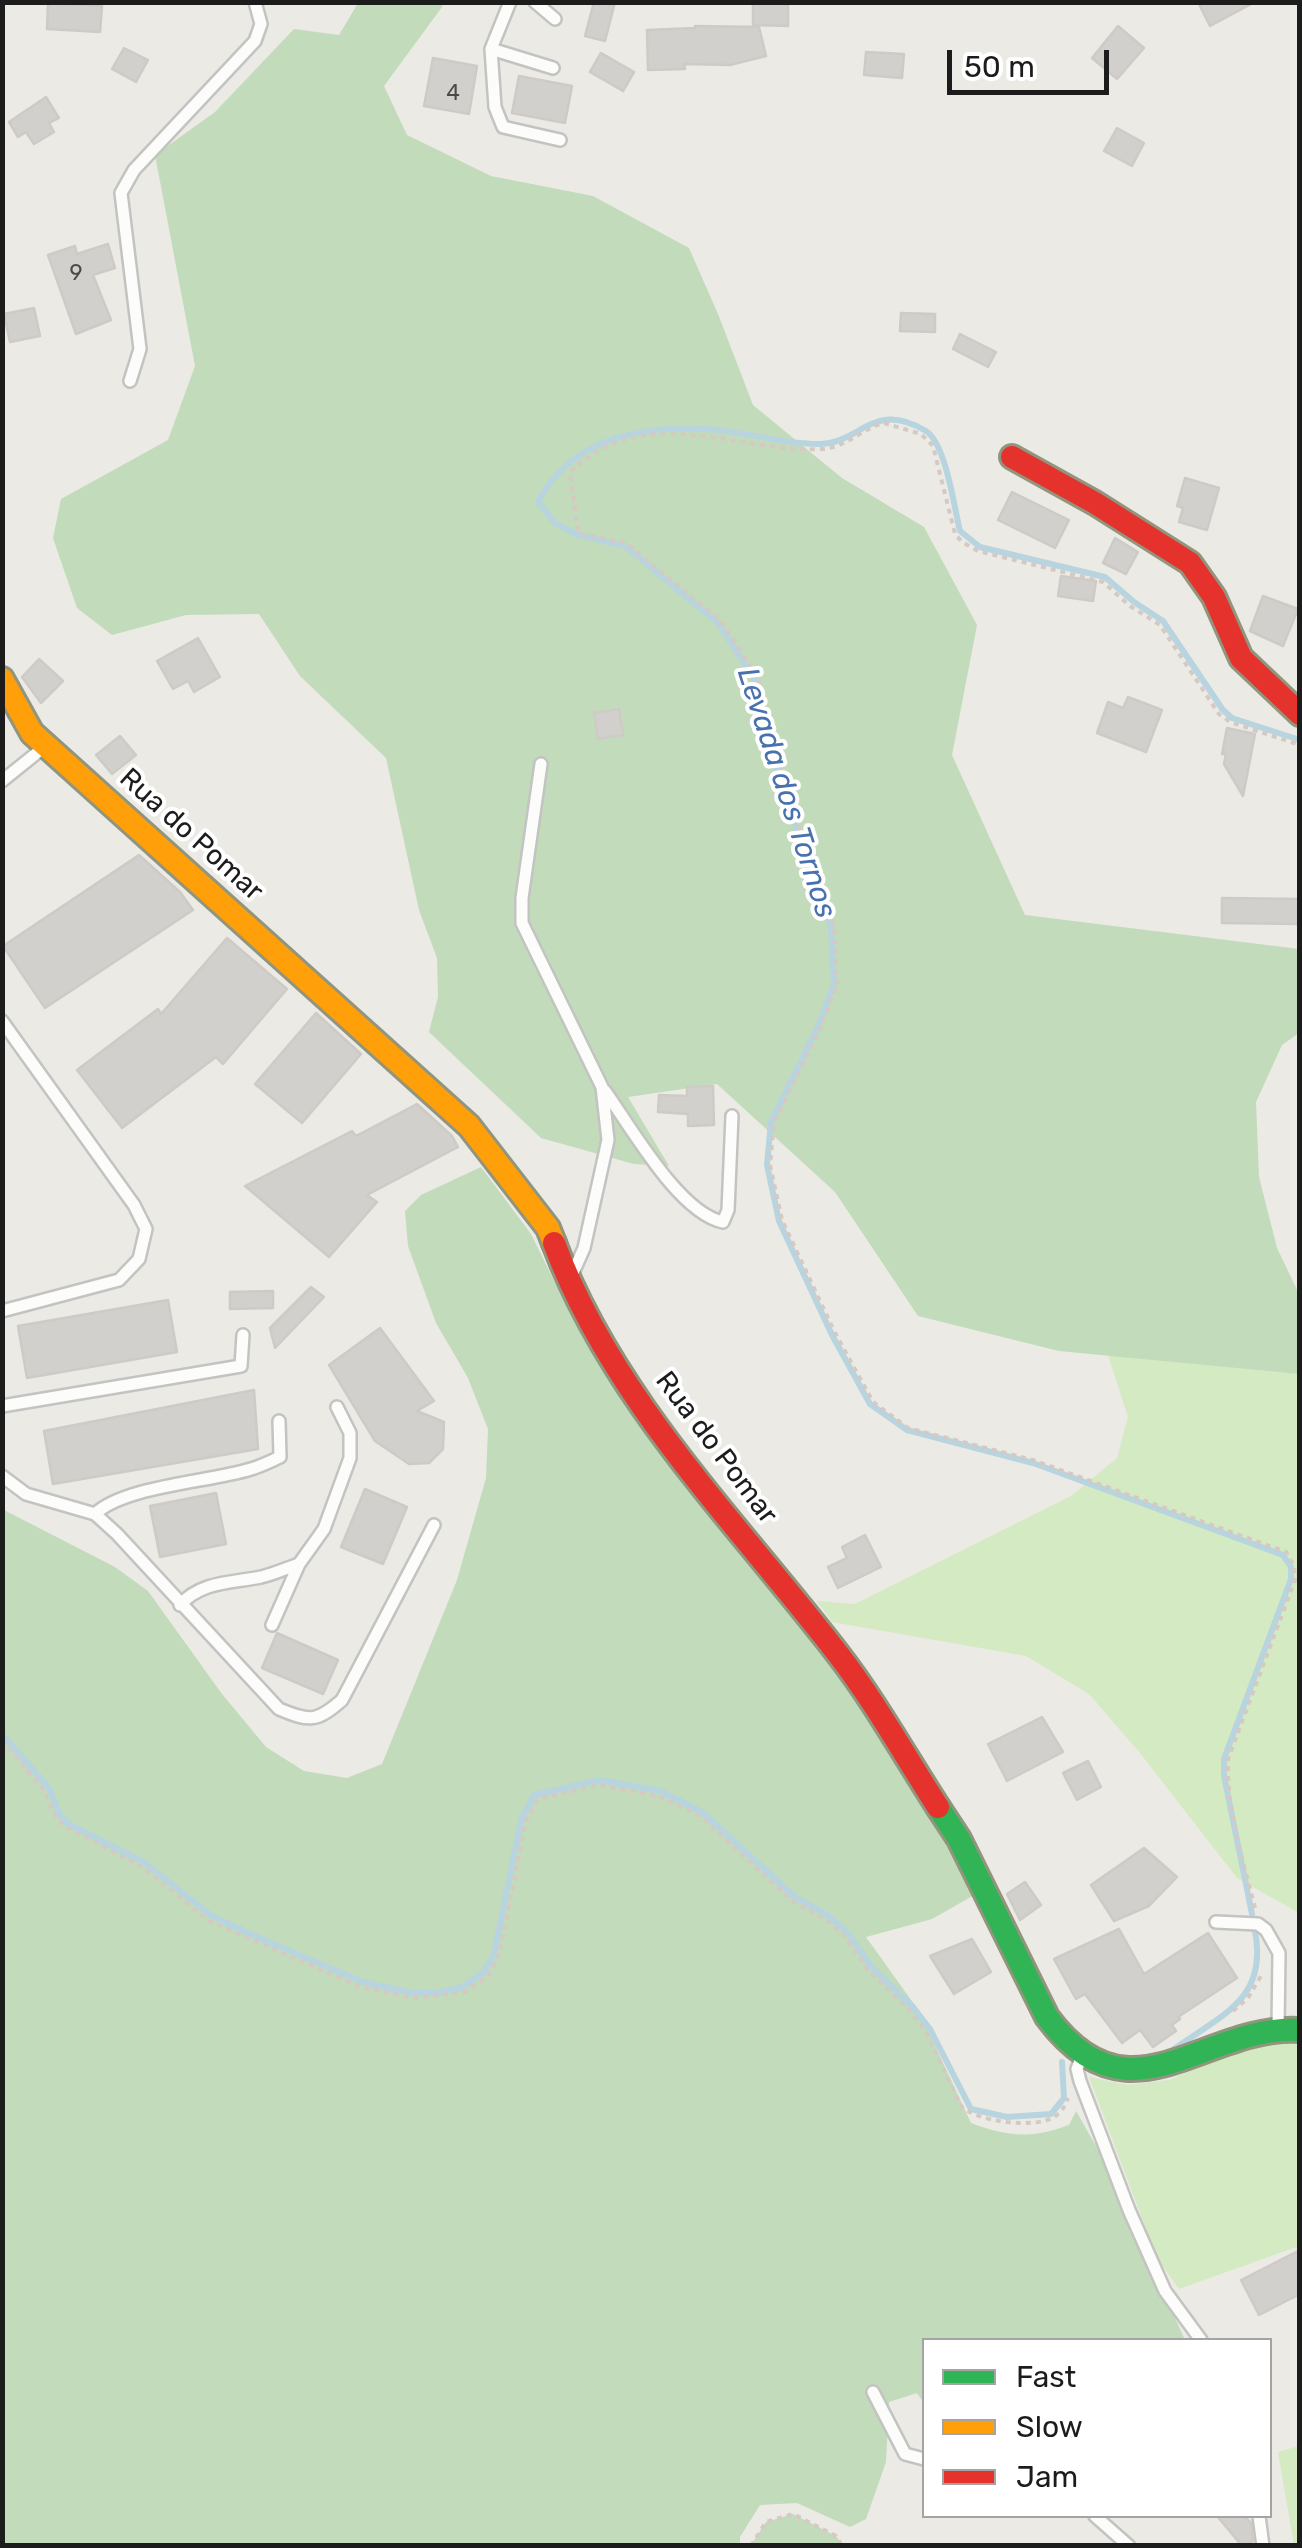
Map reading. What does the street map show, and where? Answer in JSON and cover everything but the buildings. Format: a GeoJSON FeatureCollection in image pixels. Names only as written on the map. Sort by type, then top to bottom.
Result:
{"type":"FeatureCollection","features":[{"type":"Feature","properties":{"kind":"street"},"geometry":{"type":"LineString","coordinates":[[1012,457],[1190,563],[1214,598],[1241,658],[1300,714]]}},
{"type":"Feature","properties":{"kind":"street","name":"Rua do Pomar"},"geometry":{"type":"LineString","coordinates":[[2,679],[32,733],[470,1126],[548,1228],[569,1284],[647,1414],[841,1658],[958,1839],[1047,2017],[1080,2061],[1151,2071],[1263,2030],[1289,2029]]}},
{"type":"Feature","properties":{"kind":"lane"},"geometry":{"type":"LineString","coordinates":[[130,381],[140,349],[121,193],[134,170],[256,41],[261,24],[256,2]]}},
{"type":"Feature","properties":{"kind":"lane"},"geometry":{"type":"LineString","coordinates":[[510,2],[491,49],[495,108],[503,128],[560,140]]}},
{"type":"Feature","properties":{"kind":"lane"},"geometry":{"type":"LineString","coordinates":[[535,2],[555,19]]}},
{"type":"Feature","properties":{"kind":"lane"},"geometry":{"type":"LineString","coordinates":[[491,49],[553,68]]}},
{"type":"Feature","properties":{"kind":"lane"},"geometry":{"type":"LineString","coordinates":[[2,781],[46,746]]}},
{"type":"Feature","properties":{"kind":"lane"},"geometry":{"type":"LineString","coordinates":[[541,764],[522,923],[602,1088],[674,1186],[709,1219],[723,1222],[728,1210],[732,1116]]}},
{"type":"Feature","properties":{"kind":"lane"},"geometry":{"type":"LineString","coordinates":[[2,1020],[134,1206],[146,1229],[139,1259],[119,1280],[2,1310]]}},
{"type":"Feature","properties":{"kind":"lane"},"geometry":{"type":"LineString","coordinates":[[569,1284],[584,1248],[608,1140],[602,1088]]}},
{"type":"Feature","properties":{"kind":"lane"},"geometry":{"type":"LineString","coordinates":[[2,1406],[241,1366],[243,1335]]}},
{"type":"Feature","properties":{"kind":"lane"},"geometry":{"type":"LineString","coordinates":[[272,1626],[299,1564],[324,1529],[350,1458],[350,1433],[338,1407]]}},
{"type":"Feature","properties":{"kind":"lane"},"geometry":{"type":"LineString","coordinates":[[94,1514],[132,1496],[253,1468],[280,1457],[279,1421]]}},
{"type":"Feature","properties":{"kind":"lane"},"geometry":{"type":"LineString","coordinates":[[2,1476],[26,1494],[94,1514],[279,1708],[301,1718],[322,1717],[342,1700],[434,1525]]}},
{"type":"Feature","properties":{"kind":"lane"},"geometry":{"type":"LineString","coordinates":[[180,1605],[206,1586],[266,1576],[299,1564]]}},
{"type":"Feature","properties":{"kind":"lane"},"geometry":{"type":"LineString","coordinates":[[1216,1922],[1258,1924],[1266,1930],[1279,1953],[1289,2029]]}},
{"type":"Feature","properties":{"kind":"lane"},"geometry":{"type":"LineString","coordinates":[[1080,2061],[1129,2210],[1165,2292],[1200,2338]]}},
{"type":"Feature","properties":{"kind":"lane"},"geometry":{"type":"LineString","coordinates":[[874,2392],[904,2454],[922,2458]]}},
{"type":"Feature","properties":{"kind":"lane"},"geometry":{"type":"LineString","coordinates":[[1097,2518],[1129,2546]]}},
{"type":"Feature","properties":{"kind":"lane"},"geometry":{"type":"LineString","coordinates":[[1259,2518],[1263,2546]]}},
{"type":"Feature","properties":{"kind":"path"},"geometry":{"type":"LineString","coordinates":[[1258,1924],[1227,1776],[1228,1759],[1295,1580],[1294,1566],[1286,1552],[1034,1460],[908,1428],[873,1402],[835,1333],[782,1220],[770,1165],[774,1123],[837,985],[834,926],[784,785],[764,696],[756,674],[721,621],[626,543],[578,533],[570,472],[594,450],[649,436],[704,434],[820,449],[842,446],[884,423],[921,434],[935,451],[956,534],[962,542],[978,551],[1103,582],[1160,625],[1219,714],[1230,722],[1300,745]]}},
{"type":"Feature","properties":{"kind":"path"},"geometry":{"type":"LineString","coordinates":[[2,1740],[44,1791],[64,1826],[142,1867],[209,1920],[362,1986],[412,1998],[464,1992],[488,1976],[499,1956],[526,1822],[538,1799],[600,1786],[658,1796],[700,1816],[792,1901],[844,1935],[867,1969],[926,2032],[968,2113],[994,2121],[1047,2120],[1064,2108],[1069,2077],[1080,2061]]}},
{"type":"Feature","properties":{"kind":"path"},"geometry":{"type":"LineString","coordinates":[[1233,2010],[1248,1998],[1261,1976]]}},
{"type":"Feature","properties":{"kind":"path"},"geometry":{"type":"LineString","coordinates":[[750,2546],[766,2522],[793,2514],[836,2536],[842,2546]]}},
{"type":"Feature","properties":{"kind":"green space"},"geometry":{"type":"Polygon","coordinates":[[[358,3],[442,3],[384,86],[407,135],[491,176],[593,196],[689,248],[753,405],[842,478],[924,527],[977,625],[952,755],[1025,915],[1299,949],[1299,1033],[1282,1045],[1256,1102],[1259,1177],[1277,1248],[1299,1294],[1299,1374],[1059,1351],[918,1316],[835,1192],[717,1084],[628,1097],[669,1166],[634,1164],[541,1138],[429,1032],[438,997],[437,958],[419,910],[386,758],[300,676],[259,614],[186,615],[112,635],[77,608],[53,538],[61,499],[168,440],[195,366],[155,155],[215,112],[294,29],[339,35],[358,3]]]}},
{"type":"Feature","properties":{"kind":"green space"},"geometry":{"type":"Polygon","coordinates":[[[481,1167],[531,1234],[603,1372],[748,1565],[807,1631],[949,1840],[976,1894],[932,1919],[866,1937],[919,2011],[971,2123],[1009,2133],[1043,2133],[1069,2125],[1076,2111],[1100,2153],[1184,2338],[922,2338],[922,2400],[917,2393],[889,2402],[886,2462],[866,2519],[850,2527],[797,2503],[760,2505],[740,2537],[740,2545],[3,2545],[2,1509],[115,1567],[148,1591],[222,1694],[266,1747],[304,1771],[347,1778],[382,1764],[457,1580],[486,1478],[488,1429],[468,1378],[436,1323],[408,1246],[405,1211],[421,1195],[481,1167]]]}},
{"type":"Feature","properties":{"kind":"green space"},"geometry":{"type":"Polygon","coordinates":[[[1108,1355],[1299,1374],[1299,1913],[1237,1878],[1089,1694],[1026,1656],[832,1622],[817,1601],[855,1604],[1071,1496],[1117,1458],[1128,1417],[1108,1355]]]}},
{"type":"Feature","properties":{"kind":"green space"},"geometry":{"type":"Polygon","coordinates":[[[1263,2040],[1299,2045],[1299,2246],[1179,2289],[1157,2258],[1089,2077],[1127,2085],[1169,2080],[1263,2040]]]}},
{"type":"Feature","properties":{"kind":"green space"},"geometry":{"type":"Polygon","coordinates":[[[1299,2446],[1299,2545],[1294,2545],[1278,2452],[1299,2446]]]}},
{"type":"Feature","properties":{"kind":"green space"},"geometry":{"type":"Polygon","coordinates":[[[793,2514],[836,2536],[842,2545],[751,2545],[766,2522],[793,2514]]]}},
{"type":"Feature","properties":{"kind":"waterway","name":"Levada dos Tornos"},"geometry":{"type":"LineString","coordinates":[[1252,1914],[1224,1776],[1224,1759],[1291,1579],[1291,1567],[1283,1555],[1033,1463],[907,1430],[870,1404],[832,1335],[779,1221],[767,1165],[771,1122],[834,984],[831,927],[781,786],[753,676],[718,623],[625,546],[578,535],[555,523],[538,502],[552,481],[588,450],[631,434],[704,429],[818,444],[833,442],[880,421],[908,422],[926,431],[939,449],[960,531],[980,547],[1105,577],[1163,621],[1232,718],[1300,740]]}},
{"type":"Feature","properties":{"kind":"waterway","name":"Levada dos Tornos"},"geometry":{"type":"LineString","coordinates":[[2,1734],[49,1788],[67,1823],[145,1863],[212,1916],[363,1982],[412,1993],[462,1987],[484,1972],[494,1954],[521,1820],[534,1795],[600,1780],[660,1791],[702,1812],[795,1897],[829,1916],[847,1932],[871,1966],[930,2029],[971,2109],[1007,2117],[1051,2114],[1064,2098],[1062,2062]]}},
{"type":"Feature","properties":{"kind":"waterway","name":"Levada dos Tornos"},"geometry":{"type":"LineString","coordinates":[[1174,2049],[1225,2014],[1248,1989],[1255,1973],[1255,1931]]}},
{"type":"Feature","properties":{"kind":"traffic: fast"},"geometry":{"type":"LineString","coordinates":[[938,1807],[959,1839],[1047,2017],[1078,2049],[1108,2065],[1138,2069],[1265,2032],[1300,2030]]}},
{"type":"Feature","properties":{"kind":"traffic: slow"},"geometry":{"type":"LineString","coordinates":[[2,679],[32,733],[469,1126],[548,1228],[554,1243]]}},
{"type":"Feature","properties":{"kind":"traffic: jam"},"geometry":{"type":"LineString","coordinates":[[1012,457],[1190,563],[1214,597],[1241,658],[1300,714]]}},
{"type":"Feature","properties":{"kind":"traffic: jam"},"geometry":{"type":"LineString","coordinates":[[554,1243],[579,1300],[643,1407],[852,1672],[938,1807]]}}]}
